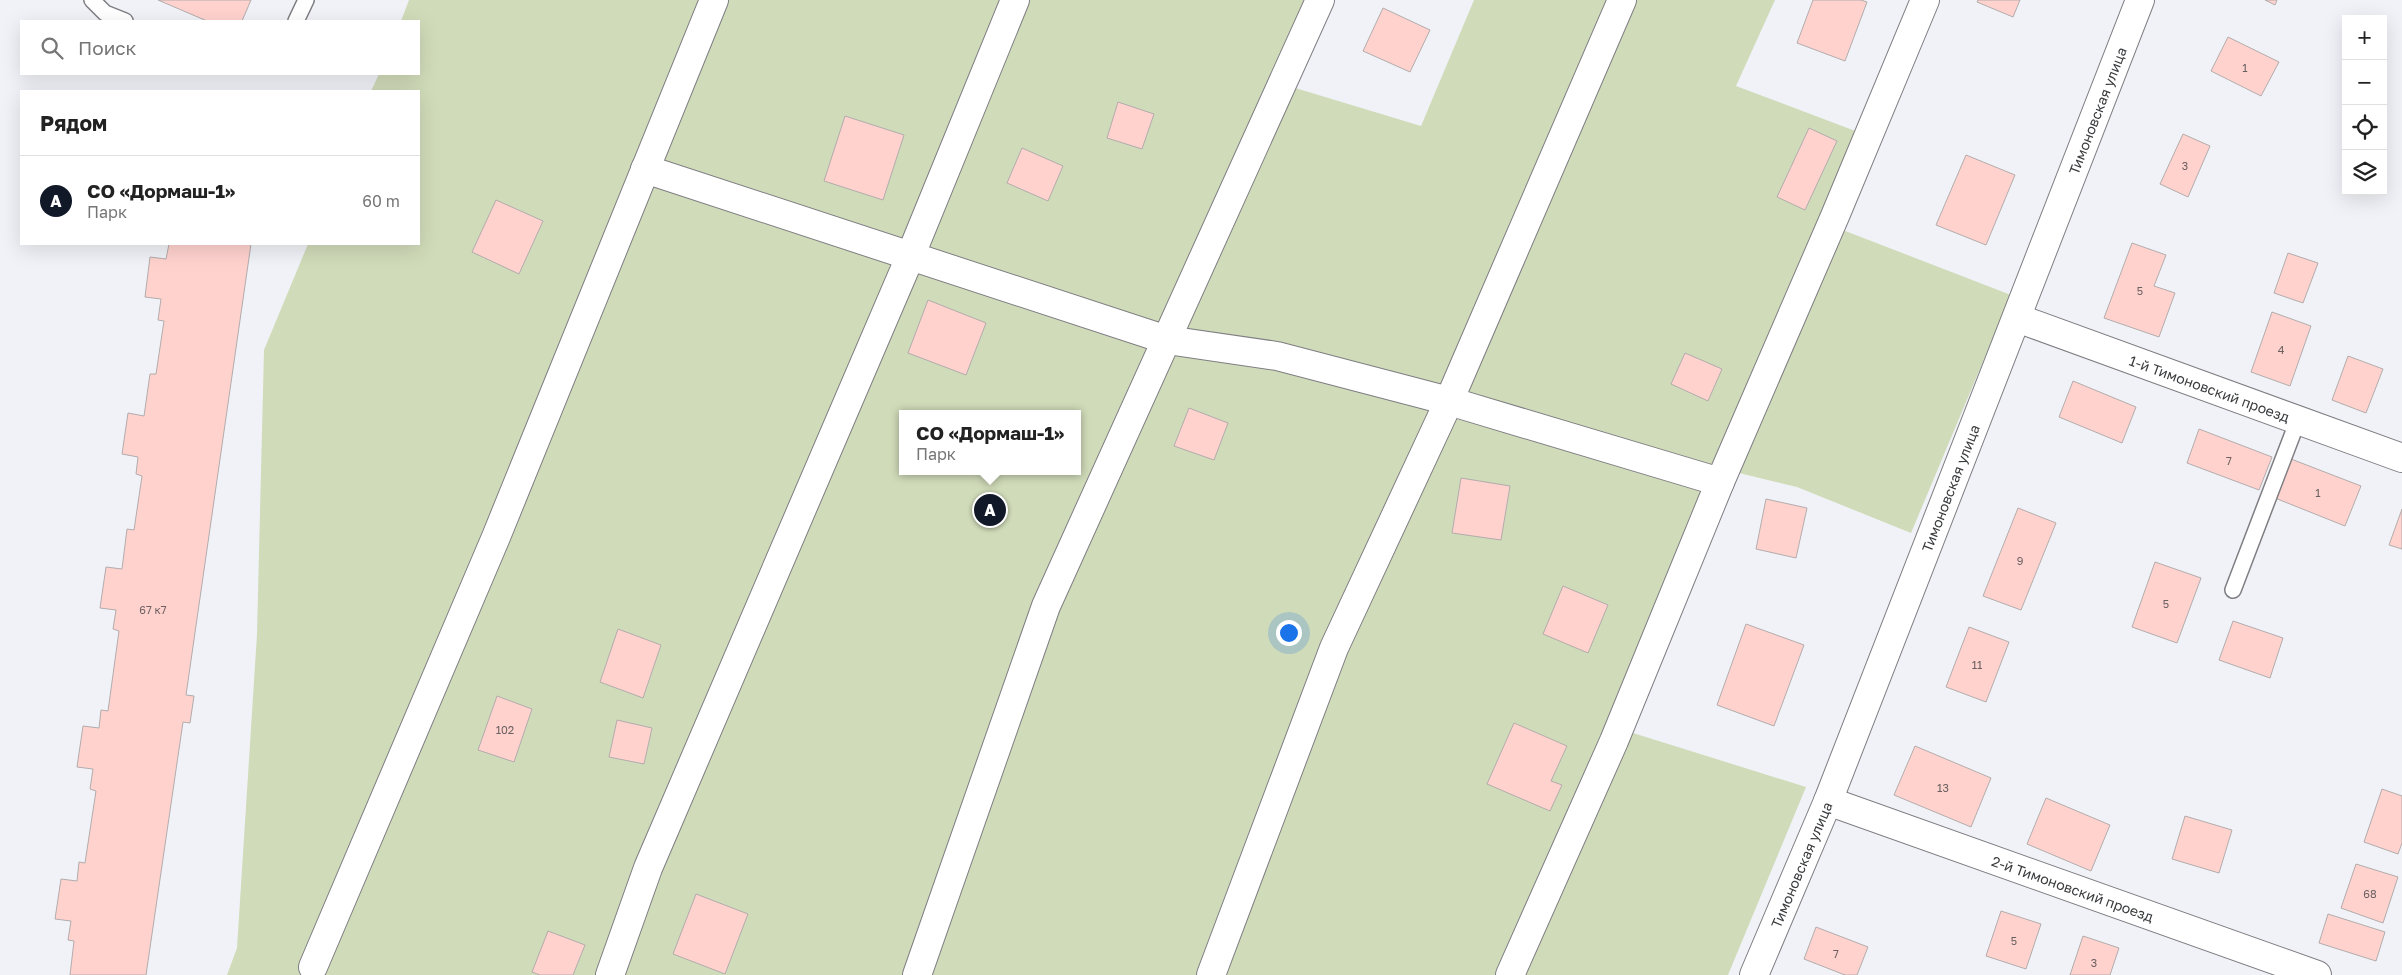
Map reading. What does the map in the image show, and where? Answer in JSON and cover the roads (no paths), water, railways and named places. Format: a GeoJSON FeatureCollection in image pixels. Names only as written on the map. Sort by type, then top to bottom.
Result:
{"type":"FeatureCollection","features":[{"type":"Feature","properties":{"kind":"street"},"geometry":{"type":"LineString","coordinates":[[313,967],[496,538],[714,0]]}},
{"type":"Feature","properties":{"kind":"street"},"geometry":{"type":"LineString","coordinates":[[610,975],[648,868],[910,257],[1014,0]]}},
{"type":"Feature","properties":{"kind":"street"},"geometry":{"type":"LineString","coordinates":[[917,975],[1046,606],[1320,0]]}},
{"type":"Feature","properties":{"kind":"street"},"geometry":{"type":"LineString","coordinates":[[1211,975],[1334,648],[1449,401],[1622,0]]}},
{"type":"Feature","properties":{"kind":"street"},"geometry":{"type":"LineString","coordinates":[[1510,975],[1614,741],[1720,482],[1832,225],[1925,0]]}},
{"type":"Feature","properties":{"kind":"street","name":"Тимоновская улица"},"geometry":{"type":"LineString","coordinates":[[1754,975],[1828,801],[2140,0]]}},
{"type":"Feature","properties":{"kind":"street"},"geometry":{"type":"LineString","coordinates":[[645,170],[1167,340],[1277,356],[1449,401],[1720,482]]}},
{"type":"Feature","properties":{"kind":"street","name":"1-й Тимоновский проезд"},"geometry":{"type":"LineString","coordinates":[[2017,318],[2402,458]]}},
{"type":"Feature","properties":{"kind":"street","name":"2-й Тимоновский проезд"},"geometry":{"type":"LineString","coordinates":[[1828,801],[2317,975]]}},
{"type":"Feature","properties":{"kind":"lane"},"geometry":{"type":"LineString","coordinates":[[92,0],[105,14],[122,20]]}},
{"type":"Feature","properties":{"kind":"lane"},"geometry":{"type":"LineString","coordinates":[[296,20],[306,0]]}},
{"type":"Feature","properties":{"kind":"lane"},"geometry":{"type":"LineString","coordinates":[[2233,590],[2298,420]]}},
{"type":"Feature","properties":{"kind":"place","name":"СО «Дормаш-1»"},"geometry":{"type":"Point","coordinates":[990,510]}}]}
